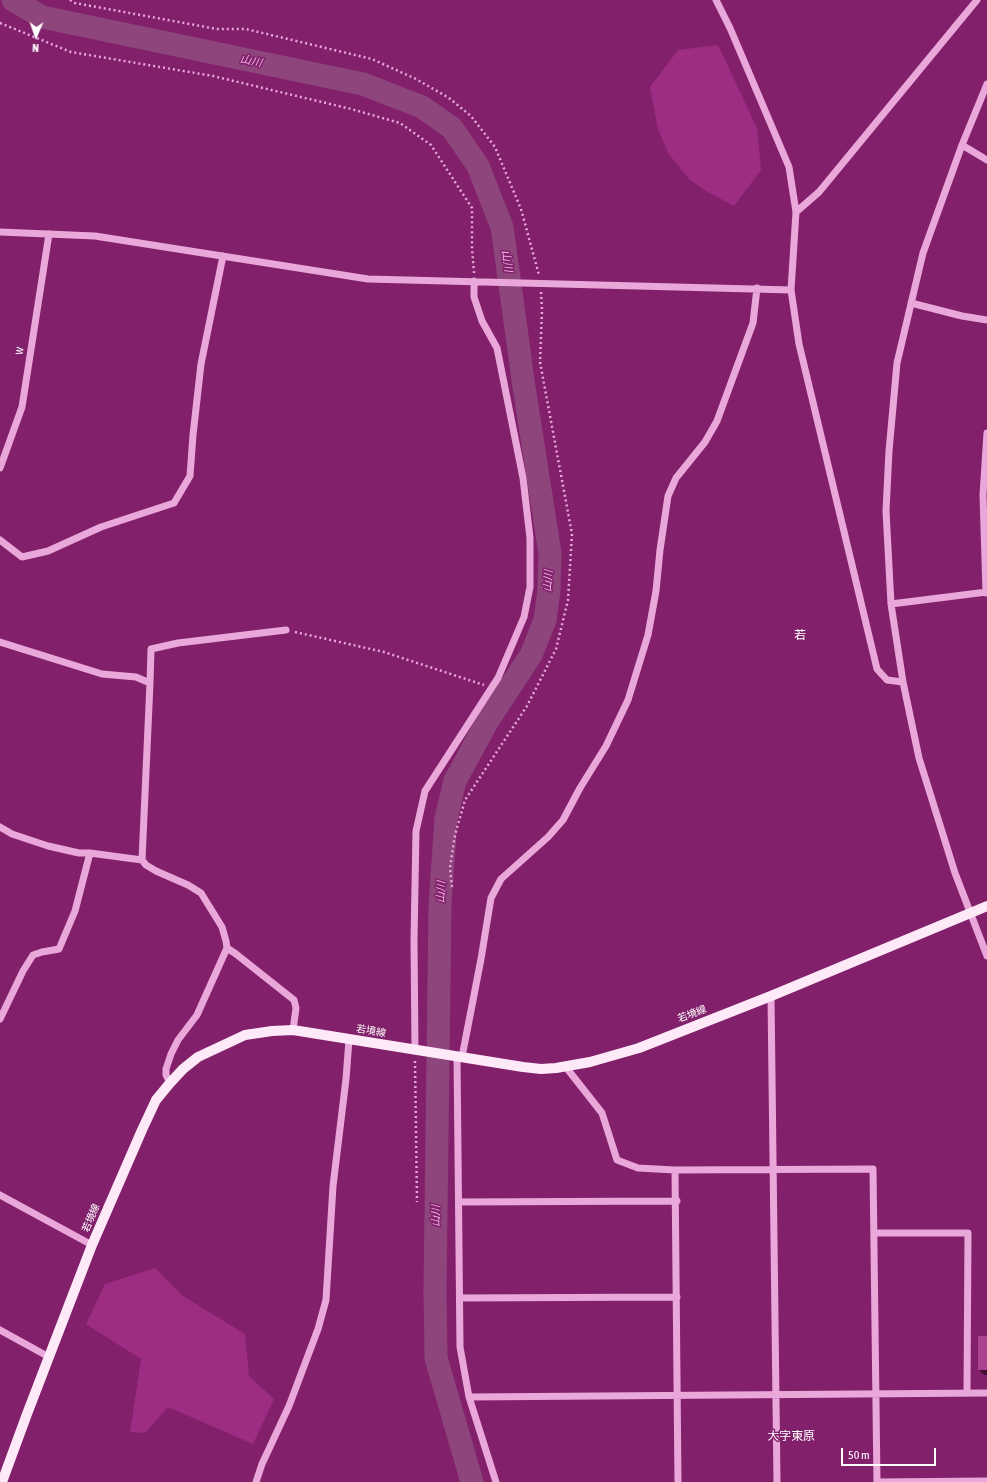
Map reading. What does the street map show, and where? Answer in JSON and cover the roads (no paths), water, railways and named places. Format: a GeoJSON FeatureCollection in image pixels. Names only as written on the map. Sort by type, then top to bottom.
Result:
{"type":"FeatureCollection","features":[{"type":"Feature","properties":{"kind":"main road","name":"若境線"},"geometry":{"type":"LineString","coordinates":[[2,1482],[92,1245],[142,1130],[156,1100],[170,1083],[198,1057],[245,1035],[293,1030],[529,1068],[548,1068],[590,1062],[639,1048],[771,996],[987,906]]}},
{"type":"Feature","properties":{"kind":"street"},"geometry":{"type":"LineString","coordinates":[[716,0],[730,28],[789,166],[796,212],[791,290],[799,344],[877,669],[887,680],[903,682]]}},
{"type":"Feature","properties":{"kind":"street"},"geometry":{"type":"LineString","coordinates":[[796,212],[819,192],[977,0]]}},
{"type":"Feature","properties":{"kind":"street"},"geometry":{"type":"LineString","coordinates":[[987,84],[962,145],[923,253],[911,303],[898,363],[889,451],[886,511],[891,604],[903,682],[919,758],[955,873],[969,913],[987,956]]}},
{"type":"Feature","properties":{"kind":"street"},"geometry":{"type":"LineString","coordinates":[[962,145],[987,160]]}},
{"type":"Feature","properties":{"kind":"street"},"geometry":{"type":"LineString","coordinates":[[0,232],[95,236],[368,279],[791,290]]}},
{"type":"Feature","properties":{"kind":"street","name":"W"},"geometry":{"type":"LineString","coordinates":[[0,468],[22,407],[49,234]]}},
{"type":"Feature","properties":{"kind":"street"},"geometry":{"type":"LineString","coordinates":[[0,540],[22,557],[48,551],[101,527],[174,503],[190,476],[201,364],[223,256]]}},
{"type":"Feature","properties":{"kind":"street"},"geometry":{"type":"LineString","coordinates":[[419,1050],[414,940],[416,831],[425,791],[498,678],[524,617],[530,587],[530,538],[523,478],[497,348],[482,321],[474,297],[474,282]]}},
{"type":"Feature","properties":{"kind":"street"},"geometry":{"type":"LineString","coordinates":[[496,1482],[469,1397],[460,1348],[459,1202],[455,1056],[481,959],[490,898],[501,879],[548,837],[563,820],[580,788],[606,746],[628,700],[648,635],[656,591],[668,496],[676,478],[705,442],[717,421],[753,323],[757,288]]}},
{"type":"Feature","properties":{"kind":"street"},"geometry":{"type":"LineString","coordinates":[[911,303],[962,316],[987,320]]}},
{"type":"Feature","properties":{"kind":"street"},"geometry":{"type":"LineString","coordinates":[[891,604],[987,593],[983,496],[987,433]]}},
{"type":"Feature","properties":{"kind":"street"},"geometry":{"type":"LineString","coordinates":[[170,1083],[166,1075],[166,1069],[171,1054],[178,1040],[197,1015],[226,948],[226,941],[222,927],[201,894],[188,885],[156,871],[146,865],[142,860],[151,648],[178,642],[286,630]]}},
{"type":"Feature","properties":{"kind":"street"},"geometry":{"type":"LineString","coordinates":[[0,642],[102,674],[136,677],[150,683]]}},
{"type":"Feature","properties":{"kind":"street"},"geometry":{"type":"LineString","coordinates":[[0,827],[12,834],[48,846],[79,853],[90,853],[142,860]]}},
{"type":"Feature","properties":{"kind":"street"},"geometry":{"type":"LineString","coordinates":[[0,1018],[23,971],[33,955],[59,949],[75,912],[90,853]]}},
{"type":"Feature","properties":{"kind":"street"},"geometry":{"type":"LineString","coordinates":[[226,948],[236,954],[294,1000],[296,1008],[293,1030]]}},
{"type":"Feature","properties":{"kind":"street"},"geometry":{"type":"LineString","coordinates":[[771,996],[777,1482]]}},
{"type":"Feature","properties":{"kind":"street"},"geometry":{"type":"LineString","coordinates":[[256,1482],[262,1464],[292,1399],[318,1329],[326,1300],[333,1186],[346,1079],[349,1040]]}},
{"type":"Feature","properties":{"kind":"street"},"geometry":{"type":"LineString","coordinates":[[565,1066],[602,1113],[617,1160],[638,1168],[675,1170],[873,1169],[877,1482],[987,1481]]}},
{"type":"Feature","properties":{"kind":"street"},"geometry":{"type":"LineString","coordinates":[[675,1170],[677,1201],[678,1297],[678,1482]]}},
{"type":"Feature","properties":{"kind":"street"},"geometry":{"type":"LineString","coordinates":[[0,1195],[92,1245]]}},
{"type":"Feature","properties":{"kind":"street"},"geometry":{"type":"LineString","coordinates":[[459,1202],[677,1201]]}},
{"type":"Feature","properties":{"kind":"street"},"geometry":{"type":"LineString","coordinates":[[874,1233],[968,1233],[967,1393]]}},
{"type":"Feature","properties":{"kind":"street"},"geometry":{"type":"LineString","coordinates":[[460,1298],[678,1297]]}},
{"type":"Feature","properties":{"kind":"street"},"geometry":{"type":"LineString","coordinates":[[0,1330],[49,1357]]}},
{"type":"Feature","properties":{"kind":"street"},"geometry":{"type":"LineString","coordinates":[[469,1397],[987,1393]]}},
{"type":"Feature","properties":{"kind":"waterway","name":"山川"},"geometry":{"type":"LineString","coordinates":[[13,0],[42,17],[363,84],[422,107],[452,128],[478,166],[502,227],[524,387],[550,553],[549,590],[545,620],[531,655],[487,722],[455,781],[446,818],[440,905],[435,1290],[436,1358],[472,1482]]}},
{"type":"Feature","properties":{"kind":"district","name":"若"},"geometry":{"type":"Point","coordinates":[800,635]}},
{"type":"Feature","properties":{"kind":"district","name":"大字東原"},"geometry":{"type":"Point","coordinates":[791,1436]}}]}
